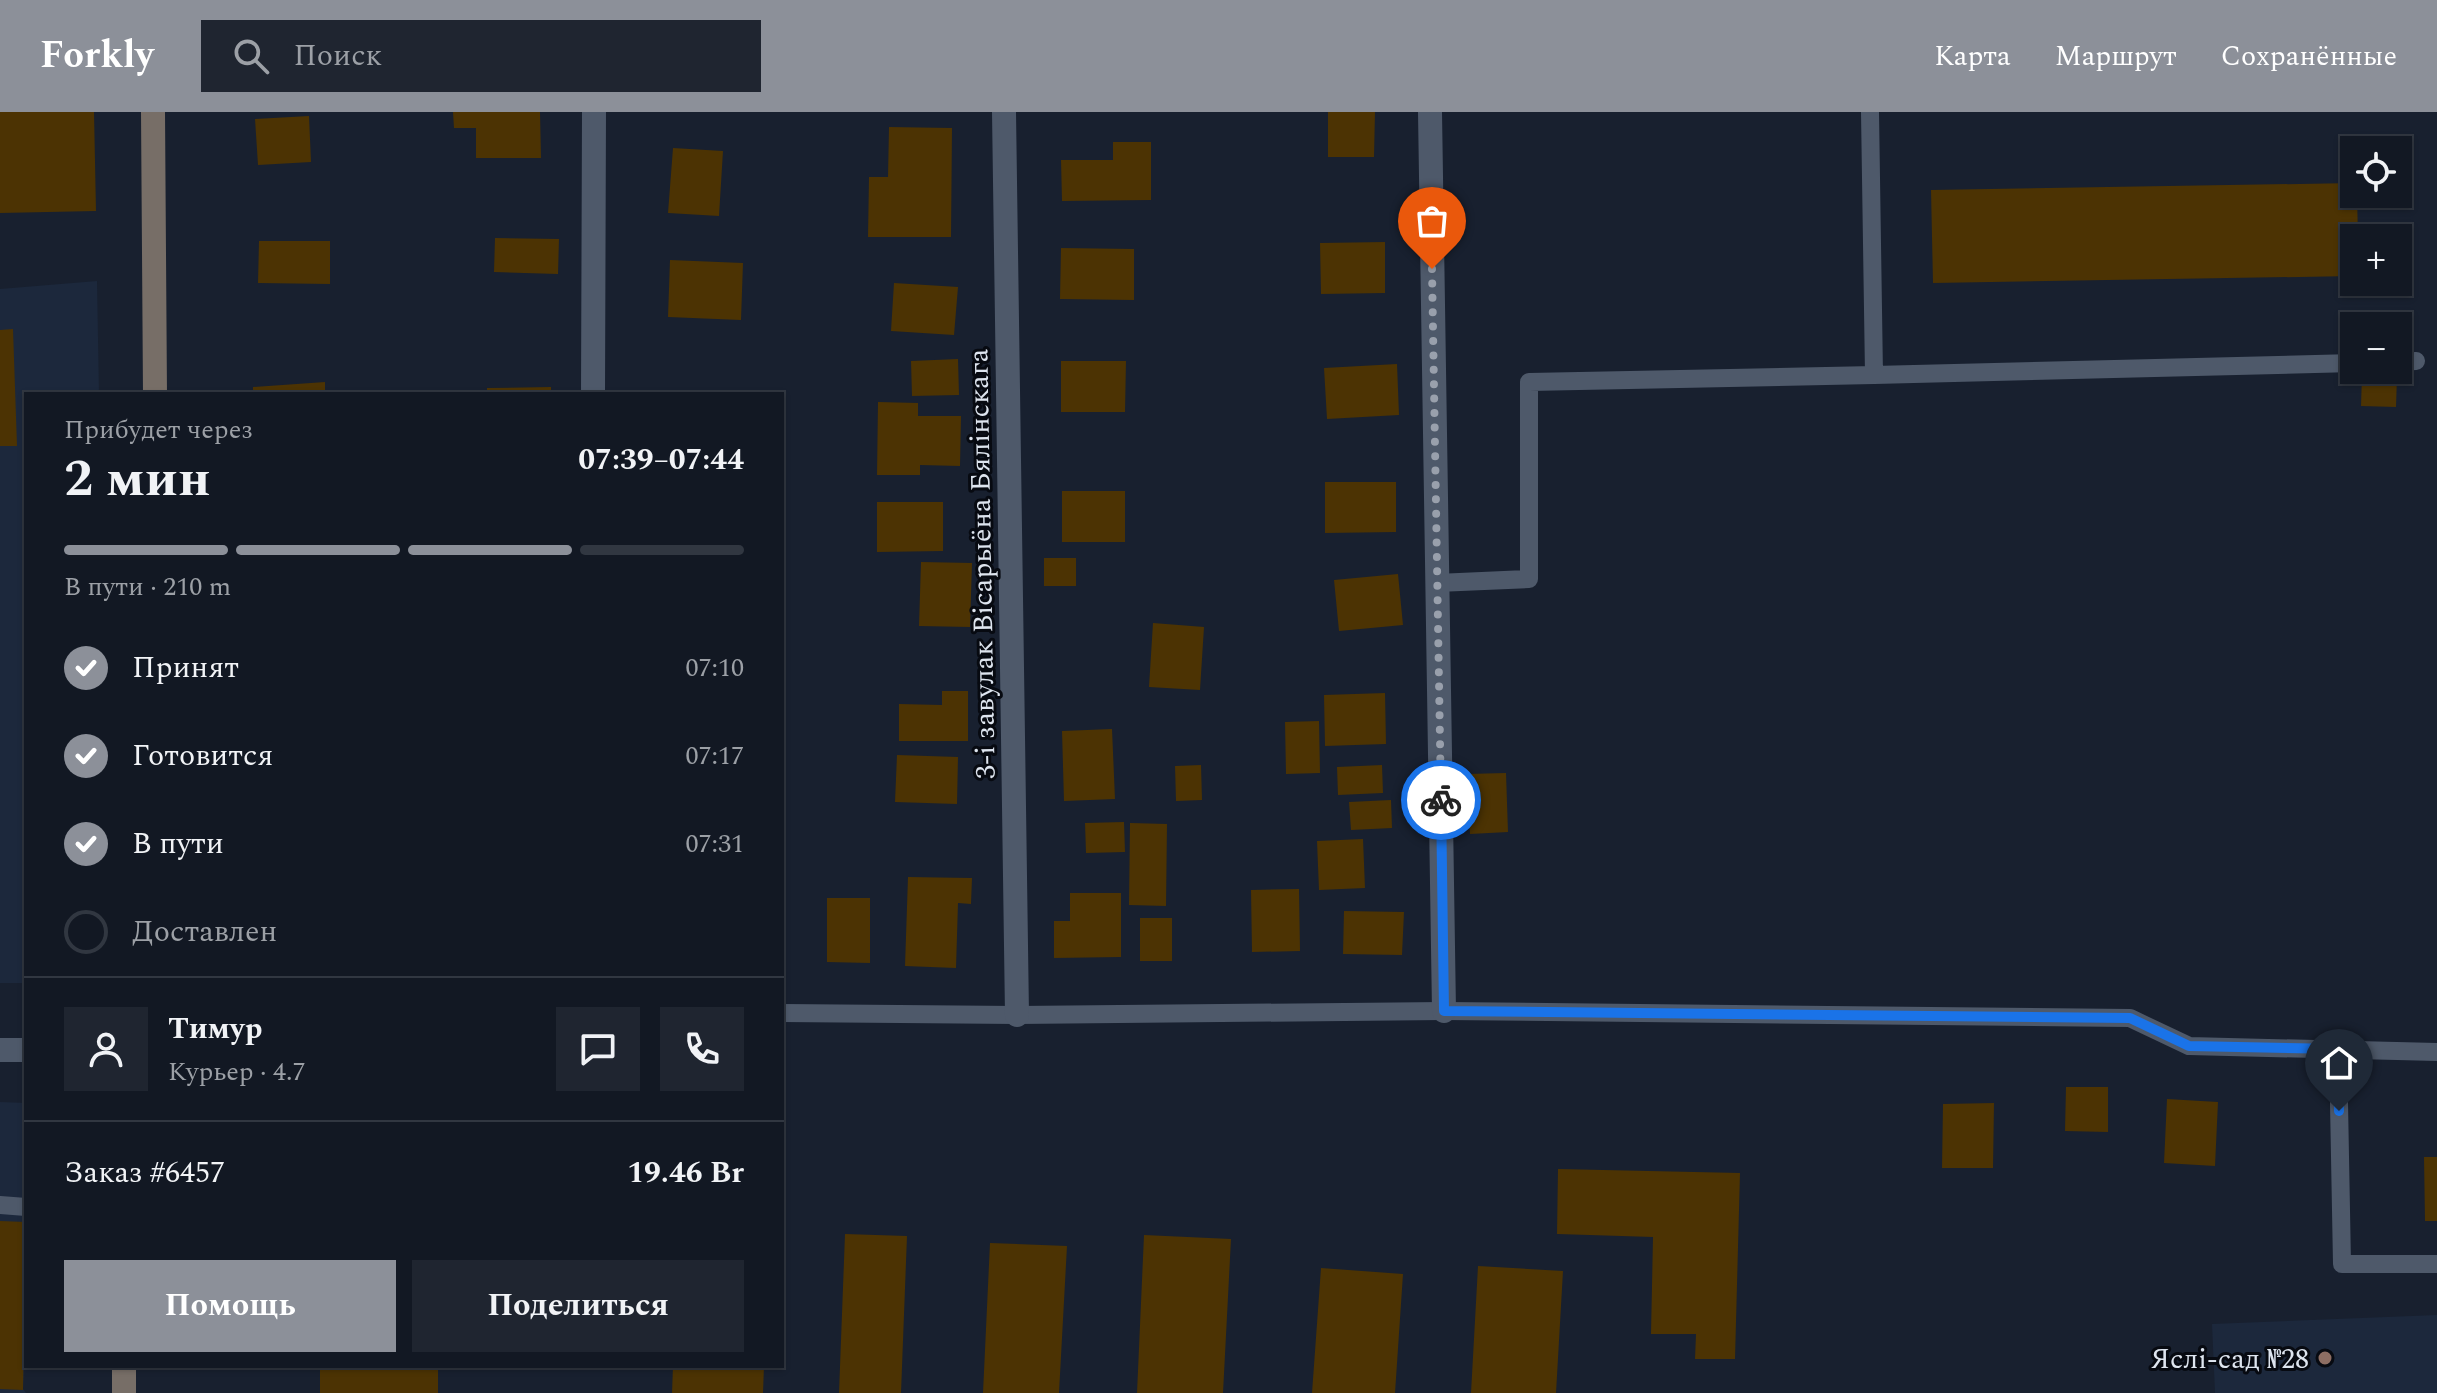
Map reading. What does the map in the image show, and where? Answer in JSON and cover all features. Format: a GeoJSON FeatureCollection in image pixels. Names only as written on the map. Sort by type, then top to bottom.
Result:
{"type":"FeatureCollection","features":[{"type":"Feature","properties":{"kind":"street"},"geometry":{"type":"LineString","coordinates":[[153,112],[155,392]]}},
{"type":"Feature","properties":{"kind":"street"},"geometry":{"type":"LineString","coordinates":[[593,392],[594,112]]}},
{"type":"Feature","properties":{"kind":"street","name":"3-і завулак Вісарыёна Бялінскага"},"geometry":{"type":"LineString","coordinates":[[1004,112],[1017,1015]]}},
{"type":"Feature","properties":{"kind":"street"},"geometry":{"type":"LineString","coordinates":[[1430,112],[1444,1011]]}},
{"type":"Feature","properties":{"kind":"street"},"geometry":{"type":"LineString","coordinates":[[0,1050],[24,1050]]}},
{"type":"Feature","properties":{"kind":"street"},"geometry":{"type":"LineString","coordinates":[[124,1368],[124,1393]]}},
{"type":"Feature","properties":{"kind":"lane"},"geometry":{"type":"LineString","coordinates":[[1870,112],[1874,375]]}},
{"type":"Feature","properties":{"kind":"lane"},"geometry":{"type":"LineString","coordinates":[[1437,583],[1529,579],[1529,382],[2340,363]]}},
{"type":"Feature","properties":{"kind":"lane"},"geometry":{"type":"LineString","coordinates":[[784,1013],[1017,1015],[1444,1011],[2130,1018],[2189,1046],[2437,1052]]}},
{"type":"Feature","properties":{"kind":"lane"},"geometry":{"type":"LineString","coordinates":[[2338,1049],[2342,1264],[2437,1264]]}},
{"type":"Feature","properties":{"kind":"lane"},"geometry":{"type":"LineString","coordinates":[[0,1205],[24,1207]]}},
{"type":"Feature","properties":{"kind":"shaded area"},"geometry":{"type":"Polygon","coordinates":[[[97,281],[99,392],[24,392],[24,983],[0,983],[0,289],[97,281]]]}},
{"type":"Feature","properties":{"kind":"shaded area"},"geometry":{"type":"Polygon","coordinates":[[[0,1102],[24,1103],[23,1389],[26,1393],[0,1393],[0,1102]]]}},
{"type":"Feature","properties":{"kind":"shaded area","name":"Яслі-сад №28"},"geometry":{"type":"Polygon","coordinates":[[[2437,1315],[2437,1393],[2215,1393],[2212,1324],[2437,1315]]]}},
{"type":"Feature","properties":{"kind":"building"},"geometry":{"type":"Polygon","coordinates":[[[0,112],[94,112],[96,211],[0,213],[0,112]]]}},
{"type":"Feature","properties":{"kind":"building"},"geometry":{"type":"Polygon","coordinates":[[[453,112],[540,112],[541,158],[476,158],[476,128],[454,128],[453,112]]]}},
{"type":"Feature","properties":{"kind":"building"},"geometry":{"type":"Polygon","coordinates":[[[1328,112],[1375,112],[1374,157],[1328,157],[1328,112]]]}},
{"type":"Feature","properties":{"kind":"building"},"geometry":{"type":"Polygon","coordinates":[[[309,116],[311,162],[258,165],[255,119],[309,116]]]}},
{"type":"Feature","properties":{"kind":"building"},"geometry":{"type":"Polygon","coordinates":[[[889,127],[952,128],[951,237],[868,237],[869,177],[888,177],[889,127]]]}},
{"type":"Feature","properties":{"kind":"building"},"geometry":{"type":"Polygon","coordinates":[[[1113,142],[1151,142],[1151,200],[1062,201],[1061,160],[1113,160],[1113,142]]]}},
{"type":"Feature","properties":{"kind":"building"},"geometry":{"type":"Polygon","coordinates":[[[673,148],[723,151],[719,216],[668,213],[673,148]]]}},
{"type":"Feature","properties":{"kind":"building"},"geometry":{"type":"Polygon","coordinates":[[[2340,183],[2340,208],[2357,208],[2358,224],[2340,224],[2340,276],[1933,283],[1931,190],[2340,183]]]}},
{"type":"Feature","properties":{"kind":"building"},"geometry":{"type":"Polygon","coordinates":[[[495,238],[559,239],[558,274],[494,272],[495,238]]]}},
{"type":"Feature","properties":{"kind":"building"},"geometry":{"type":"Polygon","coordinates":[[[259,241],[330,241],[330,284],[258,283],[259,241]]]}},
{"type":"Feature","properties":{"kind":"building"},"geometry":{"type":"Polygon","coordinates":[[[1385,242],[1385,293],[1321,294],[1320,243],[1385,242]]]}},
{"type":"Feature","properties":{"kind":"building"},"geometry":{"type":"Polygon","coordinates":[[[1061,248],[1134,249],[1134,300],[1060,299],[1061,248]]]}},
{"type":"Feature","properties":{"kind":"building"},"geometry":{"type":"Polygon","coordinates":[[[670,260],[743,263],[741,320],[668,317],[670,260]]]}},
{"type":"Feature","properties":{"kind":"building"},"geometry":{"type":"Polygon","coordinates":[[[894,283],[958,287],[954,335],[891,331],[894,283]]]}},
{"type":"Feature","properties":{"kind":"building"},"geometry":{"type":"Polygon","coordinates":[[[13,329],[17,446],[0,446],[0,330],[13,329]]]}},
{"type":"Feature","properties":{"kind":"building"},"geometry":{"type":"Polygon","coordinates":[[[958,359],[959,395],[912,396],[911,361],[958,359]]]}},
{"type":"Feature","properties":{"kind":"building"},"geometry":{"type":"Polygon","coordinates":[[[1061,361],[1126,361],[1125,412],[1061,412],[1061,361]]]}},
{"type":"Feature","properties":{"kind":"building"},"geometry":{"type":"Polygon","coordinates":[[[1397,364],[1399,415],[1327,419],[1324,368],[1397,364]]]}},
{"type":"Feature","properties":{"kind":"building"},"geometry":{"type":"Polygon","coordinates":[[[325,382],[325,392],[253,392],[253,387],[325,382]]]}},
{"type":"Feature","properties":{"kind":"building"},"geometry":{"type":"Polygon","coordinates":[[[2362,384],[2397,384],[2396,407],[2361,406],[2362,384]]]}},
{"type":"Feature","properties":{"kind":"building"},"geometry":{"type":"Polygon","coordinates":[[[551,387],[551,392],[487,392],[487,388],[551,387]]]}},
{"type":"Feature","properties":{"kind":"building"},"geometry":{"type":"Polygon","coordinates":[[[878,402],[918,403],[918,416],[961,416],[960,466],[920,465],[920,475],[877,475],[878,402]]]}},
{"type":"Feature","properties":{"kind":"building"},"geometry":{"type":"Polygon","coordinates":[[[1325,482],[1396,482],[1396,532],[1325,533],[1325,482]]]}},
{"type":"Feature","properties":{"kind":"building"},"geometry":{"type":"Polygon","coordinates":[[[1062,491],[1125,491],[1125,542],[1062,542],[1062,491]]]}},
{"type":"Feature","properties":{"kind":"building"},"geometry":{"type":"Polygon","coordinates":[[[877,502],[943,502],[943,551],[877,552],[877,502]]]}},
{"type":"Feature","properties":{"kind":"building"},"geometry":{"type":"Polygon","coordinates":[[[1044,558],[1076,558],[1076,586],[1044,586],[1044,558]]]}},
{"type":"Feature","properties":{"kind":"building"},"geometry":{"type":"Polygon","coordinates":[[[921,562],[972,563],[970,627],[919,626],[921,562]]]}},
{"type":"Feature","properties":{"kind":"building"},"geometry":{"type":"Polygon","coordinates":[[[1398,574],[1403,625],[1339,631],[1334,580],[1398,574]]]}},
{"type":"Feature","properties":{"kind":"building"},"geometry":{"type":"Polygon","coordinates":[[[1153,623],[1204,627],[1200,690],[1149,687],[1153,623]]]}},
{"type":"Feature","properties":{"kind":"building"},"geometry":{"type":"Polygon","coordinates":[[[942,691],[968,691],[968,741],[899,741],[899,704],[942,705],[942,691]]]}},
{"type":"Feature","properties":{"kind":"building"},"geometry":{"type":"Polygon","coordinates":[[[1385,693],[1386,744],[1325,746],[1324,695],[1385,693]]]}},
{"type":"Feature","properties":{"kind":"building"},"geometry":{"type":"Polygon","coordinates":[[[1319,721],[1320,773],[1286,774],[1285,722],[1319,721]]]}},
{"type":"Feature","properties":{"kind":"building"},"geometry":{"type":"Polygon","coordinates":[[[1112,729],[1115,799],[1064,801],[1062,731],[1112,729]]]}},
{"type":"Feature","properties":{"kind":"building"},"geometry":{"type":"Polygon","coordinates":[[[897,755],[958,757],[957,804],[895,802],[897,755]]]}},
{"type":"Feature","properties":{"kind":"building"},"geometry":{"type":"Polygon","coordinates":[[[1201,765],[1202,800],[1176,801],[1175,766],[1201,765]]]}},
{"type":"Feature","properties":{"kind":"building"},"geometry":{"type":"Polygon","coordinates":[[[1382,765],[1383,793],[1338,795],[1337,767],[1382,765]]]}},
{"type":"Feature","properties":{"kind":"building"},"geometry":{"type":"Polygon","coordinates":[[[1506,773],[1508,832],[1470,834],[1467,774],[1506,773]]]}},
{"type":"Feature","properties":{"kind":"building"},"geometry":{"type":"Polygon","coordinates":[[[1391,800],[1392,828],[1351,830],[1349,802],[1391,800]]]}},
{"type":"Feature","properties":{"kind":"building"},"geometry":{"type":"Polygon","coordinates":[[[1124,822],[1125,852],[1086,853],[1085,823],[1124,822]]]}},
{"type":"Feature","properties":{"kind":"building"},"geometry":{"type":"Polygon","coordinates":[[[1130,823],[1167,824],[1166,906],[1129,905],[1130,823]]]}},
{"type":"Feature","properties":{"kind":"building"},"geometry":{"type":"Polygon","coordinates":[[[1363,839],[1365,888],[1319,890],[1317,841],[1363,839]]]}},
{"type":"Feature","properties":{"kind":"building"},"geometry":{"type":"Polygon","coordinates":[[[908,877],[972,878],[971,904],[958,903],[956,968],[905,966],[908,877]]]}},
{"type":"Feature","properties":{"kind":"building"},"geometry":{"type":"Polygon","coordinates":[[[1299,889],[1300,951],[1252,952],[1251,890],[1299,889]]]}},
{"type":"Feature","properties":{"kind":"building"},"geometry":{"type":"Polygon","coordinates":[[[1070,893],[1121,893],[1121,957],[1054,958],[1054,921],[1070,921],[1070,893]]]}},
{"type":"Feature","properties":{"kind":"building"},"geometry":{"type":"Polygon","coordinates":[[[827,898],[870,898],[870,963],[827,962],[827,898]]]}},
{"type":"Feature","properties":{"kind":"building"},"geometry":{"type":"Polygon","coordinates":[[[1344,911],[1404,912],[1402,955],[1343,954],[1344,911]]]}},
{"type":"Feature","properties":{"kind":"building"},"geometry":{"type":"Polygon","coordinates":[[[1140,918],[1172,918],[1172,961],[1140,961],[1140,918]]]}},
{"type":"Feature","properties":{"kind":"building"},"geometry":{"type":"Polygon","coordinates":[[[2066,1087],[2108,1087],[2108,1132],[2065,1131],[2066,1087]]]}},
{"type":"Feature","properties":{"kind":"building"},"geometry":{"type":"Polygon","coordinates":[[[2167,1099],[2218,1102],[2215,1166],[2164,1163],[2167,1099]]]}},
{"type":"Feature","properties":{"kind":"building"},"geometry":{"type":"Polygon","coordinates":[[[1994,1103],[1993,1168],[1942,1168],[1943,1104],[1994,1103]]]}},
{"type":"Feature","properties":{"kind":"building"},"geometry":{"type":"Polygon","coordinates":[[[2424,1157],[2437,1157],[2437,1221],[2425,1221],[2424,1157]]]}},
{"type":"Feature","properties":{"kind":"building"},"geometry":{"type":"Polygon","coordinates":[[[1558,1169],[1740,1173],[1735,1359],[1695,1359],[1696,1334],[1651,1334],[1653,1237],[1557,1234],[1558,1169]]]}},
{"type":"Feature","properties":{"kind":"building"},"geometry":{"type":"Polygon","coordinates":[[[0,1221],[24,1222],[23,1390],[0,1389],[0,1221]]]}},
{"type":"Feature","properties":{"kind":"building"},"geometry":{"type":"Polygon","coordinates":[[[845,1234],[907,1236],[901,1393],[839,1393],[845,1234]]]}},
{"type":"Feature","properties":{"kind":"building"},"geometry":{"type":"Polygon","coordinates":[[[1144,1235],[1231,1239],[1223,1393],[1137,1393],[1144,1235]]]}},
{"type":"Feature","properties":{"kind":"building"},"geometry":{"type":"Polygon","coordinates":[[[990,1243],[1067,1246],[1059,1393],[983,1393],[990,1243]]]}},
{"type":"Feature","properties":{"kind":"building"},"geometry":{"type":"Polygon","coordinates":[[[1478,1266],[1563,1271],[1556,1393],[1471,1393],[1478,1266]]]}},
{"type":"Feature","properties":{"kind":"building"},"geometry":{"type":"Polygon","coordinates":[[[1321,1268],[1403,1274],[1395,1393],[1312,1393],[1321,1268]]]}},
{"type":"Feature","properties":{"kind":"building"},"geometry":{"type":"Polygon","coordinates":[[[320,1368],[438,1368],[438,1393],[320,1393],[320,1368]]]}},
{"type":"Feature","properties":{"kind":"building"},"geometry":{"type":"Polygon","coordinates":[[[673,1368],[764,1368],[763,1393],[672,1393],[673,1368]]]}},
{"type":"Feature","properties":{"kind":"way so far"},"geometry":{"type":"LineString","coordinates":[[1432,269],[1441,800]]}},
{"type":"Feature","properties":{"kind":"place","name":"Яслі-сад №28"},"geometry":{"type":"Point","coordinates":[2325,1358]}},
{"type":"Feature","properties":{"kind":"route"},"geometry":{"type":"LineString","coordinates":[[1441,800],[1444,1011],[2130,1018],[2189,1046],[2338,1049],[2339,1111]]}}]}
